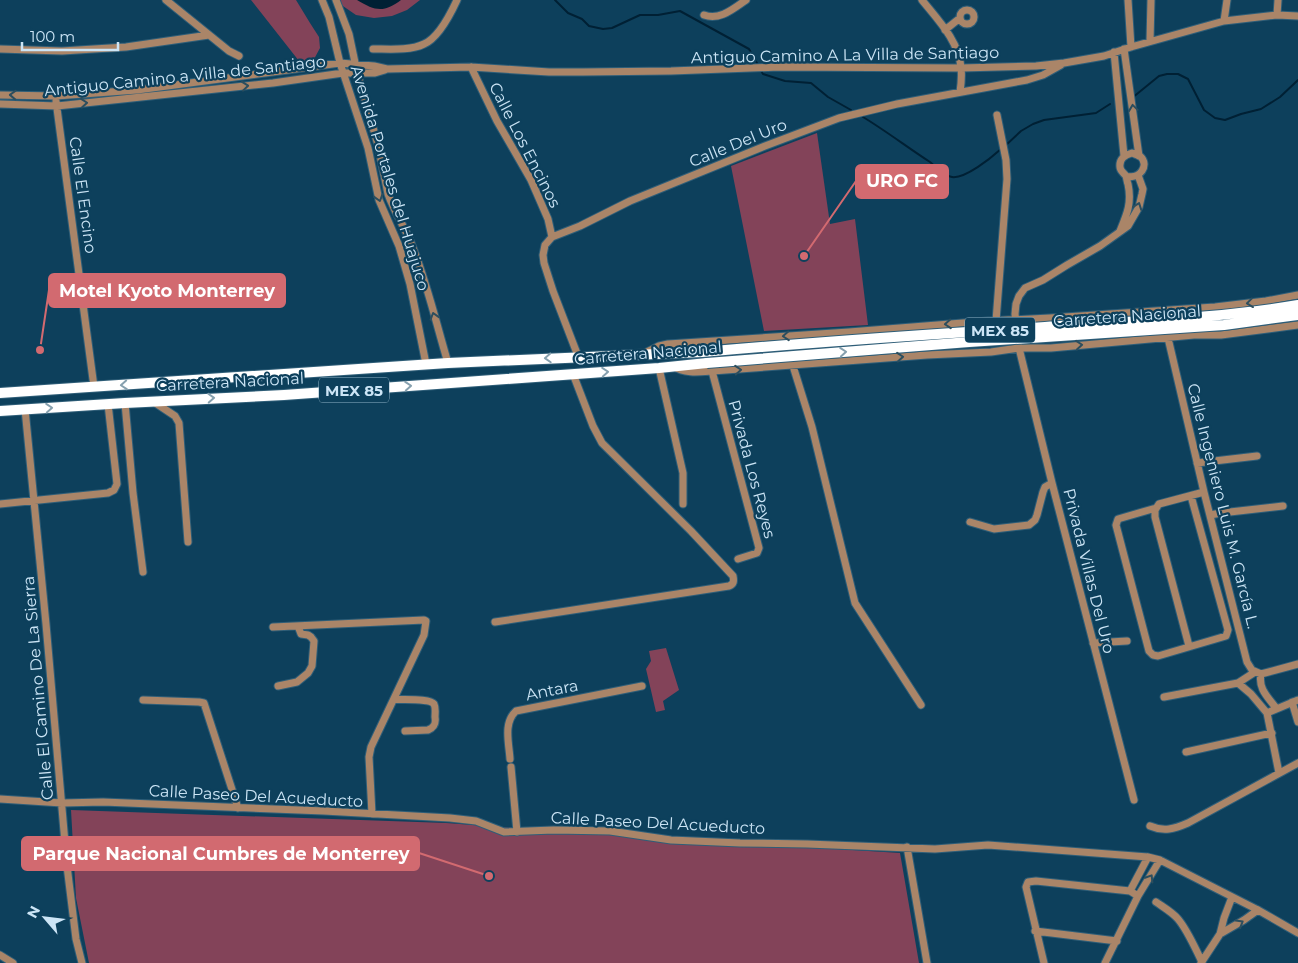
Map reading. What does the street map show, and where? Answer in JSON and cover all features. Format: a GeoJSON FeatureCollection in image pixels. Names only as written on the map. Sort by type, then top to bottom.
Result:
{"type":"FeatureCollection","features":[{"type":"Feature","properties":{"kind":"highway","name":"Carretera Nacional"},"geometry":{"type":"LineString","coordinates":[[0,393],[426,364],[702,352],[896,336],[1150,320],[1250,312],[1298,305]]}},
{"type":"Feature","properties":{"kind":"highway","name":"Carretera Nacional"},"geometry":{"type":"LineString","coordinates":[[0,411],[284,395],[673,366],[710,367],[969,342],[1224,325],[1298,314]]}},
{"type":"Feature","properties":{"kind":"street"},"geometry":{"type":"LineString","coordinates":[[166,0],[208,35],[239,56]]}},
{"type":"Feature","properties":{"kind":"street","name":"Avenida Portales del Huajuco"},"geometry":{"type":"LineString","coordinates":[[322,0],[343,73],[368,148],[379,200],[399,246],[410,284],[426,364]]}},
{"type":"Feature","properties":{"kind":"street","name":"Avenida Portales del Huajuco"},"geometry":{"type":"LineString","coordinates":[[336,0],[349,34],[356,68],[378,145],[390,201],[411,244],[448,363]]}},
{"type":"Feature","properties":{"kind":"street"},"geometry":{"type":"LineString","coordinates":[[373,49],[400,49],[424,45],[434,38],[457,0]]}},
{"type":"Feature","properties":{"kind":"street"},"geometry":{"type":"LineString","coordinates":[[704,15],[720,16],[746,0]]}},
{"type":"Feature","properties":{"kind":"street"},"geometry":{"type":"LineString","coordinates":[[922,0],[945,30],[955,48],[961,68],[960,92]]}},
{"type":"Feature","properties":{"kind":"street"},"geometry":{"type":"LineString","coordinates":[[1126,176],[1134,177],[1143,169],[1127,48],[1128,0]]}},
{"type":"Feature","properties":{"kind":"street"},"geometry":{"type":"LineString","coordinates":[[1150,41],[1151,0]]}},
{"type":"Feature","properties":{"kind":"street"},"geometry":{"type":"LineString","coordinates":[[1224,21],[1226,0]]}},
{"type":"Feature","properties":{"kind":"street"},"geometry":{"type":"LineString","coordinates":[[1277,15],[1278,0]]}},
{"type":"Feature","properties":{"kind":"street","name":"Antiguo Camino A La Villa de Santiago"},"geometry":{"type":"LineString","coordinates":[[0,95],[56,96],[137,90],[340,63],[375,73],[387,69],[471,67],[566,72],[755,68],[1036,66],[1097,57],[1224,21],[1277,15],[1298,16]]}},
{"type":"Feature","properties":{"kind":"street"},"geometry":{"type":"LineString","coordinates":[[330,23],[343,18]]}},
{"type":"Feature","properties":{"kind":"street"},"geometry":{"type":"LineString","coordinates":[[945,30],[960,18]]}},
{"type":"Feature","properties":{"kind":"street"},"geometry":{"type":"LineString","coordinates":[[0,49],[62,51],[126,47],[208,35]]}},
{"type":"Feature","properties":{"kind":"street"},"geometry":{"type":"LineString","coordinates":[[1114,52],[1124,156]]}},
{"type":"Feature","properties":{"kind":"street","name":"Calle Del Uro"},"geometry":{"type":"LineString","coordinates":[[552,237],[639,198],[839,118],[897,104],[1026,80],[1043,75],[1064,63]]}},
{"type":"Feature","properties":{"kind":"street","name":"Calle Los Encinos"},"geometry":{"type":"LineString","coordinates":[[471,67],[497,122],[531,180],[542,203],[548,218],[552,237]]}},
{"type":"Feature","properties":{"kind":"street","name":"Antiguo Camino A La Villa de Santiago"},"geometry":{"type":"LineString","coordinates":[[343,73],[356,68]]}},
{"type":"Feature","properties":{"kind":"street","name":"Antiguo Camino a Villa de Santiago"},"geometry":{"type":"LineString","coordinates":[[0,104],[57,106],[273,83],[343,73]]}},
{"type":"Feature","properties":{"kind":"street","name":"Calle El Encino"},"geometry":{"type":"LineString","coordinates":[[56,96],[94,387]]}},
{"type":"Feature","properties":{"kind":"street"},"geometry":{"type":"LineString","coordinates":[[996,320],[1008,179],[997,115]]}},
{"type":"Feature","properties":{"kind":"street"},"geometry":{"type":"LineString","coordinates":[[1120,232],[1130,205],[1126,176],[1120,166],[1121,160],[1124,156],[1132,153],[1140,156]]}},
{"type":"Feature","properties":{"kind":"street"},"geometry":{"type":"LineString","coordinates":[[1016,319],[1018,296],[1025,288],[1043,280],[1100,246],[1128,226],[1139,207],[1142,189],[1138,175]]}},
{"type":"Feature","properties":{"kind":"street"},"geometry":{"type":"LineString","coordinates":[[552,237],[545,245],[544,263],[578,356]]}},
{"type":"Feature","properties":{"kind":"street"},"geometry":{"type":"LineString","coordinates":[[410,284],[424,281]]}},
{"type":"Feature","properties":{"kind":"street","name":"MEX 85"},"geometry":{"type":"LineString","coordinates":[[644,354],[659,346],[668,344],[996,320],[1215,307],[1298,295]]}},
{"type":"Feature","properties":{"kind":"street","name":"MEX 85"},"geometry":{"type":"LineString","coordinates":[[1050,318],[1040,325],[1038,331],[1041,342],[1051,348]]}},
{"type":"Feature","properties":{"kind":"street","name":"MEX 85"},"geometry":{"type":"LineString","coordinates":[[1016,319],[1019,348]]}},
{"type":"Feature","properties":{"kind":"street","name":"MEX 85"},"geometry":{"type":"LineString","coordinates":[[988,321],[992,325],[996,336],[996,342],[991,352]]}},
{"type":"Feature","properties":{"kind":"street","name":"MEX 85"},"geometry":{"type":"LineString","coordinates":[[710,367],[793,366],[927,355],[991,352],[1019,348],[1051,348],[1221,335],[1298,325]]}},
{"type":"Feature","properties":{"kind":"street","name":"Calle Ingeniero Luis M. García L."},"geometry":{"type":"LineString","coordinates":[[1168,338],[1204,492],[1247,662],[1252,670],[1258,673]]}},
{"type":"Feature","properties":{"kind":"street","name":"Privada Villas Del Uro"},"geometry":{"type":"LineString","coordinates":[[1019,348],[1134,800]]}},
{"type":"Feature","properties":{"kind":"street"},"geometry":{"type":"LineString","coordinates":[[793,366],[812,427],[855,603],[921,704]]}},
{"type":"Feature","properties":{"kind":"street","name":"Privada Los Reyes"},"geometry":{"type":"LineString","coordinates":[[710,367],[759,548],[757,553],[738,559]]}},
{"type":"Feature","properties":{"kind":"street"},"geometry":{"type":"LineString","coordinates":[[660,368],[683,473],[683,504]]}},
{"type":"Feature","properties":{"kind":"street"},"geometry":{"type":"LineString","coordinates":[[494,622],[729,586],[732,585],[734,580],[733,576],[691,531],[602,444],[573,374]]}},
{"type":"Feature","properties":{"kind":"street"},"geometry":{"type":"LineString","coordinates":[[154,402],[175,416],[179,423],[188,542]]}},
{"type":"Feature","properties":{"kind":"street"},"geometry":{"type":"LineString","coordinates":[[126,403],[133,493],[143,572]]}},
{"type":"Feature","properties":{"kind":"street"},"geometry":{"type":"LineString","coordinates":[[0,504],[108,493],[114,490],[117,484],[108,404]]}},
{"type":"Feature","properties":{"kind":"street","name":"Calle El Camino De La Sierra"},"geometry":{"type":"LineString","coordinates":[[25,409],[70,888],[76,940],[82,963]]}},
{"type":"Feature","properties":{"kind":"street"},"geometry":{"type":"LineString","coordinates":[[1198,463],[1257,456]]}},
{"type":"Feature","properties":{"kind":"street"},"geometry":{"type":"LineString","coordinates":[[970,522],[994,529],[1029,525],[1035,520],[1037,515],[1042,492],[1045,487],[1052,483]]}},
{"type":"Feature","properties":{"kind":"street"},"geometry":{"type":"LineString","coordinates":[[1192,496],[1228,634],[1158,656],[1152,655],[1149,651],[1116,525],[1118,519],[1156,508],[1159,504],[1204,492]]}},
{"type":"Feature","properties":{"kind":"street"},"geometry":{"type":"LineString","coordinates":[[1210,515],[1283,506]]}},
{"type":"Feature","properties":{"kind":"street"},"geometry":{"type":"LineString","coordinates":[[1156,508],[1155,517],[1190,646]]}},
{"type":"Feature","properties":{"kind":"street"},"geometry":{"type":"LineString","coordinates":[[272,627],[426,621],[424,635],[375,739],[369,757],[372,814]]}},
{"type":"Feature","properties":{"kind":"street"},"geometry":{"type":"LineString","coordinates":[[278,686],[297,682],[308,673],[312,666],[314,642],[308,635],[301,634],[298,626]]}},
{"type":"Feature","properties":{"kind":"street"},"geometry":{"type":"LineString","coordinates":[[1093,643],[1127,641]]}},
{"type":"Feature","properties":{"kind":"street"},"geometry":{"type":"LineString","coordinates":[[1164,697],[1238,683],[1258,673],[1298,664]]}},
{"type":"Feature","properties":{"kind":"street"},"geometry":{"type":"LineString","coordinates":[[1258,673],[1262,689],[1276,708]]}},
{"type":"Feature","properties":{"kind":"street"},"geometry":{"type":"LineString","coordinates":[[1238,683],[1267,713],[1279,773]]}},
{"type":"Feature","properties":{"kind":"street","name":"Antara"},"geometry":{"type":"LineString","coordinates":[[516,832],[508,727],[511,716],[516,712],[642,686]]}},
{"type":"Feature","properties":{"kind":"street"},"geometry":{"type":"LineString","coordinates":[[1250,694],[1262,689]]}},
{"type":"Feature","properties":{"kind":"street"},"geometry":{"type":"LineString","coordinates":[[143,700],[204,703],[238,808]]}},
{"type":"Feature","properties":{"kind":"street"},"geometry":{"type":"LineString","coordinates":[[394,700],[427,700],[433,702],[435,706],[436,722],[432,728],[428,730],[405,731]]}},
{"type":"Feature","properties":{"kind":"street"},"geometry":{"type":"LineString","coordinates":[[1267,713],[1295,701],[1298,722]]}},
{"type":"Feature","properties":{"kind":"street"},"geometry":{"type":"LineString","coordinates":[[1186,752],[1272,733]]}},
{"type":"Feature","properties":{"kind":"street"},"geometry":{"type":"LineString","coordinates":[[1150,826],[1165,830],[1174,829],[1228,802],[1298,763]]}},
{"type":"Feature","properties":{"kind":"street","name":"Calle Paseo Del Acueducto"},"geometry":{"type":"LineString","coordinates":[[0,799],[62,803],[103,802],[324,811],[466,819],[504,832],[554,830],[610,831],[671,840],[935,849],[988,845],[1148,857],[1160,860],[1258,910],[1298,933]]}},
{"type":"Feature","properties":{"kind":"street"},"geometry":{"type":"LineString","coordinates":[[907,847],[927,963]]}},
{"type":"Feature","properties":{"kind":"street"},"geometry":{"type":"LineString","coordinates":[[1130,891],[1148,857]]}},
{"type":"Feature","properties":{"kind":"street"},"geometry":{"type":"LineString","coordinates":[[1105,963],[1138,896],[1160,860]]}},
{"type":"Feature","properties":{"kind":"street"},"geometry":{"type":"LineString","coordinates":[[1044,963],[1026,887],[1027,884],[1036,881],[1130,891],[1138,896]]}},
{"type":"Feature","properties":{"kind":"street"},"geometry":{"type":"LineString","coordinates":[[1156,902],[1177,918],[1202,962],[1220,934],[1232,897]]}},
{"type":"Feature","properties":{"kind":"street"},"geometry":{"type":"LineString","coordinates":[[1220,934],[1258,910]]}},
{"type":"Feature","properties":{"kind":"street"},"geometry":{"type":"LineString","coordinates":[[1036,931],[1117,941]]}},
{"type":"Feature","properties":{"kind":"street"},"geometry":{"type":"LineString","coordinates":[[0,955],[13,963]]}},
{"type":"Feature","properties":{"kind":"shaded area"},"geometry":{"type":"Polygon","coordinates":[[[251,0],[296,0],[319,37],[320,48],[313,61],[299,61],[251,0]]]}},
{"type":"Feature","properties":{"kind":"shaded area"},"geometry":{"type":"Polygon","coordinates":[[[339,0],[420,0],[407,10],[392,16],[374,18],[356,15],[340,4],[339,0]]]}},
{"type":"Feature","properties":{"kind":"shaded area"},"geometry":{"type":"Polygon","coordinates":[[[817,133],[830,224],[855,219],[868,325],[764,331],[731,166],[817,133]]]}},
{"type":"Feature","properties":{"kind":"shaded area"},"geometry":{"type":"Polygon","coordinates":[[[666,648],[679,690],[663,701],[665,710],[656,712],[646,669],[651,661],[649,651],[666,648]]]}},
{"type":"Feature","properties":{"kind":"shaded area"},"geometry":{"type":"Polygon","coordinates":[[[71,810],[446,823],[900,853],[919,963],[89,963],[76,898],[71,810]]]}},
{"type":"Feature","properties":{"kind":"water"},"geometry":{"type":"Polygon","coordinates":[[[357,0],[401,0],[389,7],[379,9],[357,0]]]}},
{"type":"Feature","properties":{"kind":"waterway"},"geometry":{"type":"LineString","coordinates":[[555,0],[568,13],[582,19],[589,26],[603,29],[612,28],[640,15],[658,15],[680,11],[749,49],[758,65]]}},
{"type":"Feature","properties":{"kind":"waterway"},"geometry":{"type":"LineString","coordinates":[[760,69],[763,74],[785,81],[811,83],[828,97],[851,110]]}},
{"type":"Feature","properties":{"kind":"waterway"},"geometry":{"type":"LineString","coordinates":[[1132,98],[1159,76],[1178,74],[1188,79],[1204,110],[1215,118],[1225,120],[1261,109],[1280,97],[1298,80]]}},
{"type":"Feature","properties":{"kind":"waterway"},"geometry":{"type":"LineString","coordinates":[[1005,146],[1021,131],[1033,124],[1044,120],[1096,113],[1110,104]]}},
{"type":"Feature","properties":{"kind":"waterway"},"geometry":{"type":"LineString","coordinates":[[863,117],[930,162],[943,173],[952,177],[964,175],[1001,149]]}},
{"type":"Feature","properties":{"kind":"place","name":"URO FC"},"geometry":{"type":"Point","coordinates":[804,256]}},
{"type":"Feature","properties":{"kind":"place","name":"Motel Kyoto Monterrey"},"geometry":{"type":"Point","coordinates":[40,350]}},
{"type":"Feature","properties":{"kind":"place","name":"Parque Nacional Cumbres de Monterrey"},"geometry":{"type":"Point","coordinates":[489,876]}}]}
